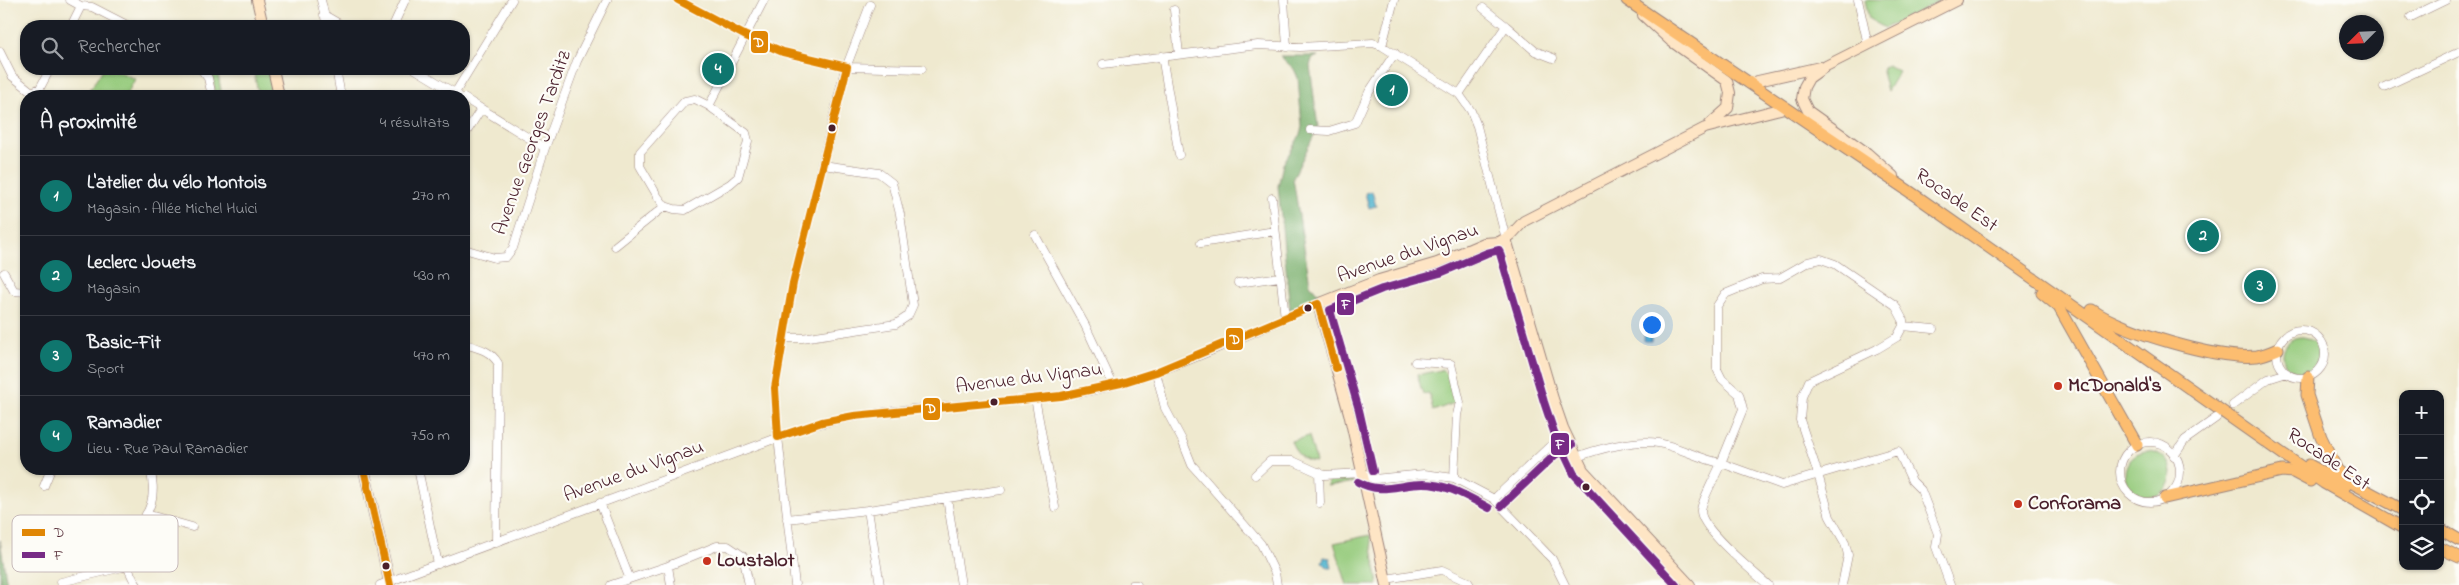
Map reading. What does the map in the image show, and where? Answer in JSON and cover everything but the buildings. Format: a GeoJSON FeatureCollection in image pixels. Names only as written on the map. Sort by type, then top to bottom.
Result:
{"type":"FeatureCollection","features":[{"type":"Feature","properties":{"kind":"main road","name":"Rocade Est"},"geometry":{"type":"LineString","coordinates":[[1627,0],[1918,198],[2324,483],[2399,528]]}},
{"type":"Feature","properties":{"kind":"main road"},"geometry":{"type":"LineString","coordinates":[[1930,207],[1956,232],[2054,302],[2137,445]]}},
{"type":"Feature","properties":{"kind":"main road"},"geometry":{"type":"LineString","coordinates":[[2009,262],[2033,271],[2114,323],[2148,336],[2238,355],[2255,356],[2278,349]]}},
{"type":"Feature","properties":{"kind":"main road"},"geometry":{"type":"LineString","coordinates":[[2308,377],[2307,395],[2321,437],[2337,470],[2354,484],[2399,508]]}},
{"type":"Feature","properties":{"kind":"main road","name":"Rocade Est"},"geometry":{"type":"LineString","coordinates":[[2260,437],[2399,512]]}},
{"type":"Feature","properties":{"kind":"main road"},"geometry":{"type":"LineString","coordinates":[[2165,498],[2273,472],[2293,472],[2357,509],[2399,528]]}},
{"type":"Feature","properties":{"kind":"main road"},"geometry":{"type":"LineString","coordinates":[[2444,533],[2459,541]]}},
{"type":"Feature","properties":{"kind":"main road"},"geometry":{"type":"LineString","coordinates":[[2444,550],[2459,557]]}},
{"type":"Feature","properties":{"kind":"street"},"geometry":{"type":"LineString","coordinates":[[70,0],[81,6],[92,7],[117,20]]}},
{"type":"Feature","properties":{"kind":"street"},"geometry":{"type":"LineString","coordinates":[[257,0],[262,20]]}},
{"type":"Feature","properties":{"kind":"street"},"geometry":{"type":"LineString","coordinates":[[321,0],[325,20]]}},
{"type":"Feature","properties":{"kind":"street"},"geometry":{"type":"LineString","coordinates":[[396,20],[405,0]]}},
{"type":"Feature","properties":{"kind":"street"},"geometry":{"type":"LineString","coordinates":[[470,74],[512,0]]}},
{"type":"Feature","properties":{"kind":"street","name":"Avenue Georges Tarditz"},"geometry":{"type":"LineString","coordinates":[[470,251],[495,258],[506,257],[513,248],[545,148],[577,61],[608,0]]}},
{"type":"Feature","properties":{"kind":"street"},"geometry":{"type":"LineString","coordinates":[[678,0],[746,36],[784,52],[847,66],[922,69]]}},
{"type":"Feature","properties":{"kind":"street"},"geometry":{"type":"LineString","coordinates":[[709,106],[764,0]]}},
{"type":"Feature","properties":{"kind":"street"},"geometry":{"type":"LineString","coordinates":[[1284,0],[1287,46]]}},
{"type":"Feature","properties":{"kind":"street"},"geometry":{"type":"LineString","coordinates":[[1382,46],[1394,0]]}},
{"type":"Feature","properties":{"kind":"street"},"geometry":{"type":"LineString","coordinates":[[1627,0],[1671,41],[1727,81],[1730,93],[1728,108],[1706,128]]}},
{"type":"Feature","properties":{"kind":"street"},"geometry":{"type":"LineString","coordinates":[[1858,0],[1868,45]]}},
{"type":"Feature","properties":{"kind":"street"},"geometry":{"type":"LineString","coordinates":[[1918,198],[1867,153],[1808,111],[1802,99],[1804,87],[1810,78],[1826,66],[1957,0]]}},
{"type":"Feature","properties":{"kind":"street"},"geometry":{"type":"LineString","coordinates":[[2411,16],[2446,0]]}},
{"type":"Feature","properties":{"kind":"street"},"geometry":{"type":"LineString","coordinates":[[795,585],[778,437],[775,388],[793,283],[847,66],[870,5]]}},
{"type":"Feature","properties":{"kind":"street"},"geometry":{"type":"LineString","coordinates":[[74,20],[81,6]]}},
{"type":"Feature","properties":{"kind":"street"},"geometry":{"type":"LineString","coordinates":[[1484,8],[1535,51],[1553,58]]}},
{"type":"Feature","properties":{"kind":"street"},"geometry":{"type":"LineString","coordinates":[[1174,10],[1179,54]]}},
{"type":"Feature","properties":{"kind":"street"},"geometry":{"type":"LineString","coordinates":[[324,15],[333,20]]}},
{"type":"Feature","properties":{"kind":"street"},"geometry":{"type":"LineString","coordinates":[[1458,94],[1506,26]]}},
{"type":"Feature","properties":{"kind":"street"},"geometry":{"type":"LineString","coordinates":[[1103,64],[1258,45],[1287,46],[1373,43],[1395,53],[1458,94],[1471,111],[1477,126],[1506,239],[1553,399],[1567,436],[1593,483],[1690,585]]}},
{"type":"Feature","properties":{"kind":"street"},"geometry":{"type":"LineString","coordinates":[[0,52],[12,76],[30,90]]}},
{"type":"Feature","properties":{"kind":"street"},"geometry":{"type":"LineString","coordinates":[[2384,87],[2459,52]]}},
{"type":"Feature","properties":{"kind":"street"},"geometry":{"type":"LineString","coordinates":[[1310,130],[1329,131],[1355,123],[1369,92],[1395,53]]}},
{"type":"Feature","properties":{"kind":"street"},"geometry":{"type":"LineString","coordinates":[[1162,56],[1179,155]]}},
{"type":"Feature","properties":{"kind":"street"},"geometry":{"type":"LineString","coordinates":[[1749,83],[1826,66]]}},
{"type":"Feature","properties":{"kind":"street"},"geometry":{"type":"LineString","coordinates":[[36,90],[40,88],[47,75]]}},
{"type":"Feature","properties":{"kind":"street"},"geometry":{"type":"LineString","coordinates":[[206,75],[211,90]]}},
{"type":"Feature","properties":{"kind":"street"},"geometry":{"type":"LineString","coordinates":[[274,75],[278,90]]}},
{"type":"Feature","properties":{"kind":"street"},"geometry":{"type":"LineString","coordinates":[[337,75],[340,90]]}},
{"type":"Feature","properties":{"kind":"street"},"geometry":{"type":"LineString","coordinates":[[425,75],[450,90]]}},
{"type":"Feature","properties":{"kind":"street"},"geometry":{"type":"LineString","coordinates":[[461,90],[469,75]]}},
{"type":"Feature","properties":{"kind":"street"},"geometry":{"type":"LineString","coordinates":[[695,99],[709,106],[746,133],[748,141],[738,177],[730,184],[685,210],[665,206],[640,166],[640,152],[685,101],[695,99]]}},
{"type":"Feature","properties":{"kind":"street"},"geometry":{"type":"LineString","coordinates":[[470,102],[545,148]]}},
{"type":"Feature","properties":{"kind":"street"},"geometry":{"type":"LineString","coordinates":[[1706,128],[1784,108]]}},
{"type":"Feature","properties":{"kind":"street"},"geometry":{"type":"LineString","coordinates":[[470,126],[481,109]]}},
{"type":"Feature","properties":{"kind":"street","name":"Avenue du Vignau"},"geometry":{"type":"LineString","coordinates":[[386,584],[822,422],[854,416],[1075,394],[1156,372],[1379,280],[1437,263],[1480,244],[1506,239],[1524,221],[1706,128]]}},
{"type":"Feature","properties":{"kind":"street"},"geometry":{"type":"LineString","coordinates":[[783,338],[802,338],[896,324],[908,316],[913,305],[900,214],[892,183],[879,173],[823,165]]}},
{"type":"Feature","properties":{"kind":"street"},"geometry":{"type":"LineString","coordinates":[[1272,198],[1285,318]]}},
{"type":"Feature","properties":{"kind":"street"},"geometry":{"type":"LineString","coordinates":[[615,246],[665,206]]}},
{"type":"Feature","properties":{"kind":"street"},"geometry":{"type":"LineString","coordinates":[[1201,243],[1276,231]]}},
{"type":"Feature","properties":{"kind":"street"},"geometry":{"type":"LineString","coordinates":[[1035,235],[1085,325],[1113,385]]}},
{"type":"Feature","properties":{"kind":"street"},"geometry":{"type":"LineString","coordinates":[[1768,585],[1711,531],[1703,520],[1701,511],[1743,409],[1739,394],[1722,378],[1717,369],[1717,306],[1725,294],[1762,279],[1780,278],[1808,262],[1821,259],[1835,264],[1895,305],[1902,315],[1903,326],[1897,337],[1889,343],[1810,381],[1802,397],[1800,420],[1830,517],[1845,543],[1848,555],[1842,585]]}},
{"type":"Feature","properties":{"kind":"street"},"geometry":{"type":"LineString","coordinates":[[4,273],[14,291],[20,292]]}},
{"type":"Feature","properties":{"kind":"street"},"geometry":{"type":"LineString","coordinates":[[1238,283],[1280,277]]}},
{"type":"Feature","properties":{"kind":"street"},"geometry":{"type":"LineString","coordinates":[[1318,304],[1349,412],[1387,582],[1442,570],[1468,582],[1470,585]]}},
{"type":"Feature","properties":{"kind":"street"},"geometry":{"type":"LineString","coordinates":[[1903,326],[1934,328]]}},
{"type":"Feature","properties":{"kind":"street"},"geometry":{"type":"LineString","coordinates":[[2296,331],[2308,332],[2318,338],[2324,348],[2325,360],[2319,371],[2308,377],[2297,378],[2287,373],[2279,363],[2278,349],[2284,338],[2296,331]]}},
{"type":"Feature","properties":{"kind":"street"},"geometry":{"type":"LineString","coordinates":[[470,346],[483,349],[494,356],[498,363],[496,543]]}},
{"type":"Feature","properties":{"kind":"street"},"geometry":{"type":"LineString","coordinates":[[1415,362],[1451,364],[1460,402],[1457,415],[1454,478]]}},
{"type":"Feature","properties":{"kind":"street"},"geometry":{"type":"LineString","coordinates":[[2233,405],[2268,379],[2279,363]]}},
{"type":"Feature","properties":{"kind":"street"},"geometry":{"type":"LineString","coordinates":[[1156,372],[1165,408],[1182,440],[1192,465],[1261,544],[1275,573],[1277,585]]}},
{"type":"Feature","properties":{"kind":"street"},"geometry":{"type":"LineString","coordinates":[[2268,379],[2287,373]]}},
{"type":"Feature","properties":{"kind":"street"},"geometry":{"type":"LineString","coordinates":[[1035,398],[1055,507]]}},
{"type":"Feature","properties":{"kind":"street"},"geometry":{"type":"LineString","coordinates":[[2165,446],[2185,440],[2216,418]]}},
{"type":"Feature","properties":{"kind":"street"},"geometry":{"type":"LineString","coordinates":[[1494,499],[1549,446],[1567,436]]}},
{"type":"Feature","properties":{"kind":"street"},"geometry":{"type":"LineString","coordinates":[[2174,456],[2185,440]]}},
{"type":"Feature","properties":{"kind":"street"},"geometry":{"type":"LineString","coordinates":[[2151,442],[2165,446],[2178,463],[2179,479],[2171,493],[2157,502],[2142,501],[2134,498],[2124,488],[2120,476],[2123,459],[2137,445],[2151,442]]}},
{"type":"Feature","properties":{"kind":"street"},"geometry":{"type":"LineString","coordinates":[[1577,457],[1589,452],[1622,445],[1656,443],[1706,460],[1721,463],[1782,485],[1898,451],[1912,481],[1921,490],[1938,534],[1936,547],[1950,585]]}},
{"type":"Feature","properties":{"kind":"street"},"geometry":{"type":"LineString","coordinates":[[1255,475],[1270,461],[1293,461],[1324,475],[1363,473],[1374,479],[1424,474],[1454,478],[1494,499],[1552,559],[1565,585]]}},
{"type":"Feature","properties":{"kind":"street"},"geometry":{"type":"LineString","coordinates":[[1318,472],[1320,503]]}},
{"type":"Feature","properties":{"kind":"street"},"geometry":{"type":"LineString","coordinates":[[44,486],[49,475]]}},
{"type":"Feature","properties":{"kind":"street"},"geometry":{"type":"LineString","coordinates":[[150,515],[146,514],[152,503],[153,489],[151,475]]}},
{"type":"Feature","properties":{"kind":"street"},"geometry":{"type":"LineString","coordinates":[[365,475],[386,584]]}},
{"type":"Feature","properties":{"kind":"street"},"geometry":{"type":"LineString","coordinates":[[419,475],[438,564]]}},
{"type":"Feature","properties":{"kind":"street"},"geometry":{"type":"LineString","coordinates":[[787,519],[868,510],[1000,490]]}},
{"type":"Feature","properties":{"kind":"street"},"geometry":{"type":"LineString","coordinates":[[947,498],[961,585]]}},
{"type":"Feature","properties":{"kind":"street"},"geometry":{"type":"LineString","coordinates":[[600,503],[629,577]]}},
{"type":"Feature","properties":{"kind":"street"},"geometry":{"type":"LineString","coordinates":[[868,510],[880,585]]}},
{"type":"Feature","properties":{"kind":"street"},"geometry":{"type":"LineString","coordinates":[[178,523],[192,527]]}},
{"type":"Feature","properties":{"kind":"street"},"geometry":{"type":"LineString","coordinates":[[611,585],[629,577],[668,566],[716,546],[728,546],[743,556],[749,585]]}},
{"type":"Feature","properties":{"kind":"street"},"geometry":{"type":"LineString","coordinates":[[668,566],[671,585]]}},
{"type":"Feature","properties":{"kind":"street"},"geometry":{"type":"LineString","coordinates":[[61,582],[102,572]]}},
{"type":"Feature","properties":{"kind":"street"},"geometry":{"type":"LineString","coordinates":[[129,572],[137,585]]}},
{"type":"Feature","properties":{"kind":"street"},"geometry":{"type":"LineString","coordinates":[[1672,585],[1678,572]]}},
{"type":"Feature","properties":{"kind":"green space"},"geometry":{"type":"Polygon","coordinates":[[[1865,0],[1941,0],[1885,28],[1869,19],[1865,0]]]}},
{"type":"Feature","properties":{"kind":"green space"},"geometry":{"type":"Polygon","coordinates":[[[1280,56],[1318,56],[1312,59],[1310,66],[1318,127],[1293,178],[1310,284],[1316,292],[1323,295],[1290,310],[1278,186],[1283,164],[1299,137],[1302,127],[1298,78],[1294,69],[1280,56]]]}},
{"type":"Feature","properties":{"kind":"green space"},"geometry":{"type":"Polygon","coordinates":[[[1887,65],[1899,71],[1887,91],[1882,72],[1883,67],[1887,65]]]}},
{"type":"Feature","properties":{"kind":"green space"},"geometry":{"type":"Polygon","coordinates":[[[99,75],[126,75],[135,79],[129,90],[90,90],[99,75]]]}},
{"type":"Feature","properties":{"kind":"green space"},"geometry":{"type":"Polygon","coordinates":[[[212,75],[218,75],[221,90],[215,90],[212,75]]]}},
{"type":"Feature","properties":{"kind":"green space"},"geometry":{"type":"Polygon","coordinates":[[[254,75],[269,75],[273,90],[258,90],[254,75]]]}},
{"type":"Feature","properties":{"kind":"green space"},"geometry":{"type":"Polygon","coordinates":[[[2301,337],[2308,338],[2314,342],[2318,348],[2318,362],[2314,368],[2308,372],[2301,373],[2294,372],[2288,368],[2284,362],[2283,355],[2284,348],[2288,342],[2294,338],[2301,337]]]}},
{"type":"Feature","properties":{"kind":"green space"},"geometry":{"type":"Polygon","coordinates":[[[1441,370],[1454,384],[1454,403],[1433,411],[1429,393],[1423,394],[1417,375],[1441,370]]]}},
{"type":"Feature","properties":{"kind":"green space"},"geometry":{"type":"Polygon","coordinates":[[[1309,436],[1316,462],[1306,460],[1300,456],[1291,441],[1309,436]]]}},
{"type":"Feature","properties":{"kind":"green space"},"geometry":{"type":"Polygon","coordinates":[[[2148,451],[2161,455],[2167,461],[2171,474],[2167,487],[2161,493],[2148,497],[2135,493],[2129,487],[2125,474],[2129,461],[2135,455],[2148,451]]]}},
{"type":"Feature","properties":{"kind":"green space"},"geometry":{"type":"Polygon","coordinates":[[[1336,478],[1357,482],[1327,486],[1329,481],[1336,478]]]}},
{"type":"Feature","properties":{"kind":"green space"},"geometry":{"type":"Polygon","coordinates":[[[1370,535],[1378,585],[1347,585],[1334,543],[1370,535]]]}},
{"type":"Feature","properties":{"kind":"green space"},"geometry":{"type":"Polygon","coordinates":[[[0,540],[7,585],[0,585],[0,540]]]}},
{"type":"Feature","properties":{"kind":"water"},"geometry":{"type":"Polygon","coordinates":[[[1372,191],[1376,206],[1369,208],[1365,193],[1372,191]]]}},
{"type":"Feature","properties":{"kind":"water"},"geometry":{"type":"Polygon","coordinates":[[[1645,327],[1651,327],[1651,341],[1644,341],[1645,327]]]}},
{"type":"Feature","properties":{"kind":"water"},"geometry":{"type":"Polygon","coordinates":[[[1324,557],[1330,558],[1332,568],[1328,568],[1322,562],[1324,557]]]}},
{"type":"Feature","properties":{"kind":"transit line","name":"D"},"geometry":{"type":"LineString","coordinates":[[678,0],[746,36],[783,52],[847,67]]}},
{"type":"Feature","properties":{"kind":"transit line","name":"D"},"geometry":{"type":"LineString","coordinates":[[778,437],[775,388],[793,283],[847,67]]}},
{"type":"Feature","properties":{"kind":"transit line","name":"F"},"geometry":{"type":"LineString","coordinates":[[1373,471],[1359,410],[1330,310],[1382,289],[1440,273],[1487,253],[1499,250],[1554,432],[1574,474],[1676,585]]}},
{"type":"Feature","properties":{"kind":"transit line","name":"D"},"geometry":{"type":"LineString","coordinates":[[778,437],[822,422],[854,416],[1061,396],[1121,383],[1156,372],[1318,304],[1336,368]]}},
{"type":"Feature","properties":{"kind":"transit line","name":"F"},"geometry":{"type":"LineString","coordinates":[[1501,506],[1555,455],[1572,445]]}},
{"type":"Feature","properties":{"kind":"transit line","name":"D"},"geometry":{"type":"LineString","coordinates":[[365,475],[390,585]]}},
{"type":"Feature","properties":{"kind":"transit line","name":"F"},"geometry":{"type":"LineString","coordinates":[[1358,482],[1375,488],[1390,488],[1414,484],[1441,486],[1458,492],[1489,508]]}},
{"type":"Feature","properties":{"kind":"place","name":"Ramadier"},"geometry":{"type":"Point","coordinates":[718,69]}},
{"type":"Feature","properties":{"kind":"place","name":"L'atelier du vélo Montois"},"geometry":{"type":"Point","coordinates":[1392,90]}},
{"type":"Feature","properties":{"kind":"place","name":"Leclerc Jouets"},"geometry":{"type":"Point","coordinates":[2203,236]}},
{"type":"Feature","properties":{"kind":"place","name":"Basic-Fit"},"geometry":{"type":"Point","coordinates":[2260,286]}},
{"type":"Feature","properties":{"kind":"place","name":"McDonald's"},"geometry":{"type":"Point","coordinates":[2058,386]}},
{"type":"Feature","properties":{"kind":"place","name":"Conforama"},"geometry":{"type":"Point","coordinates":[2018,504]}},
{"type":"Feature","properties":{"kind":"place","name":"Loustalot"},"geometry":{"type":"Point","coordinates":[707,561]}}]}
